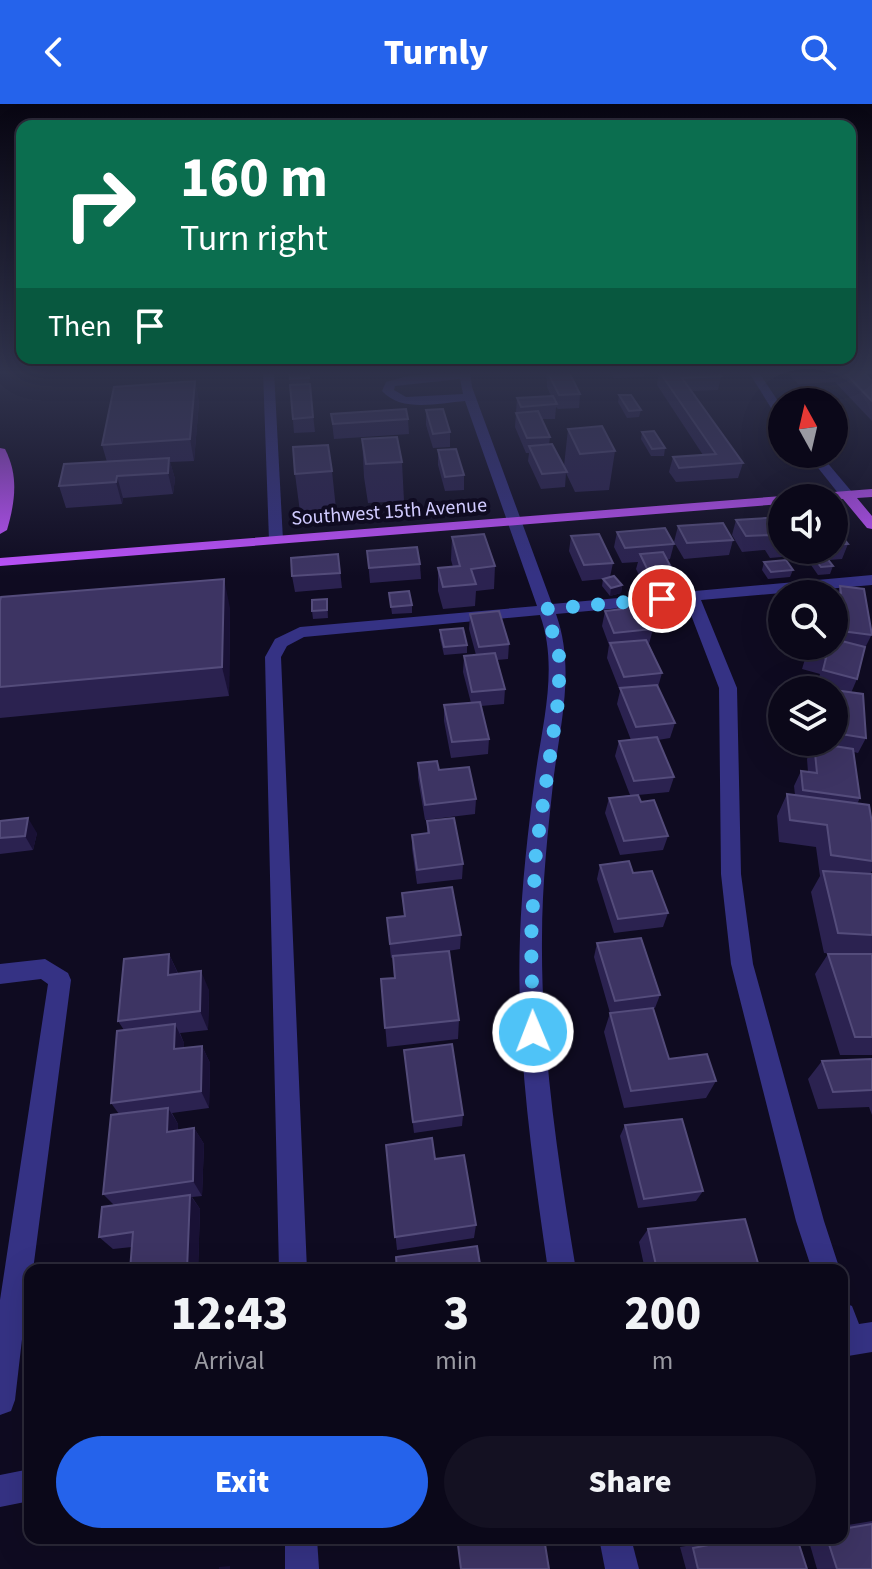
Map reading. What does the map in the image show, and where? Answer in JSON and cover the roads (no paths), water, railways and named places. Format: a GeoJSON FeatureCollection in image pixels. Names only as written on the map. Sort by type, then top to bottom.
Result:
{"type":"FeatureCollection","features":[{"type":"Feature","properties":{"kind":"main road"},"geometry":{"type":"LineString","coordinates":[[0,452],[9,485],[9,499],[0,530]]}},
{"type":"Feature","properties":{"kind":"main road"},"geometry":{"type":"LineString","coordinates":[[848,495],[872,493]]}},
{"type":"Feature","properties":{"kind":"main road"},"geometry":{"type":"LineString","coordinates":[[848,496],[872,525]]}},
{"type":"Feature","properties":{"kind":"main road","name":"Southwest 15th Avenue"},"geometry":{"type":"LineString","coordinates":[[0,562],[768,501]]}},
{"type":"Feature","properties":{"kind":"street"},"geometry":{"type":"LineString","coordinates":[[271,439],[276,540]]}},
{"type":"Feature","properties":{"kind":"street"},"geometry":{"type":"LineString","coordinates":[[486,439],[546,609],[559,656],[559,695],[536,851],[531,939],[532,1016],[544,1154],[561,1264]]}},
{"type":"Feature","properties":{"kind":"street"},"geometry":{"type":"LineString","coordinates":[[825,468],[838,484]]}},
{"type":"Feature","properties":{"kind":"street"},"geometry":{"type":"LineString","coordinates":[[293,1264],[273,657],[281,643],[300,632],[872,580]]}},
{"type":"Feature","properties":{"kind":"street"},"geometry":{"type":"LineString","coordinates":[[691,596],[728,688],[731,874],[742,964],[806,1207],[824,1264]]}},
{"type":"Feature","properties":{"kind":"street"},"geometry":{"type":"LineString","coordinates":[[0,974],[45,969],[60,980],[0,1400]]}},
{"type":"Feature","properties":{"kind":"street"},"geometry":{"type":"LineString","coordinates":[[0,1491],[24,1486]]}},
{"type":"Feature","properties":{"kind":"street"},"geometry":{"type":"LineString","coordinates":[[301,1544],[302,1569]]}},
{"type":"Feature","properties":{"kind":"street"},"geometry":{"type":"LineString","coordinates":[[616,1544],[622,1569]]}}]}
